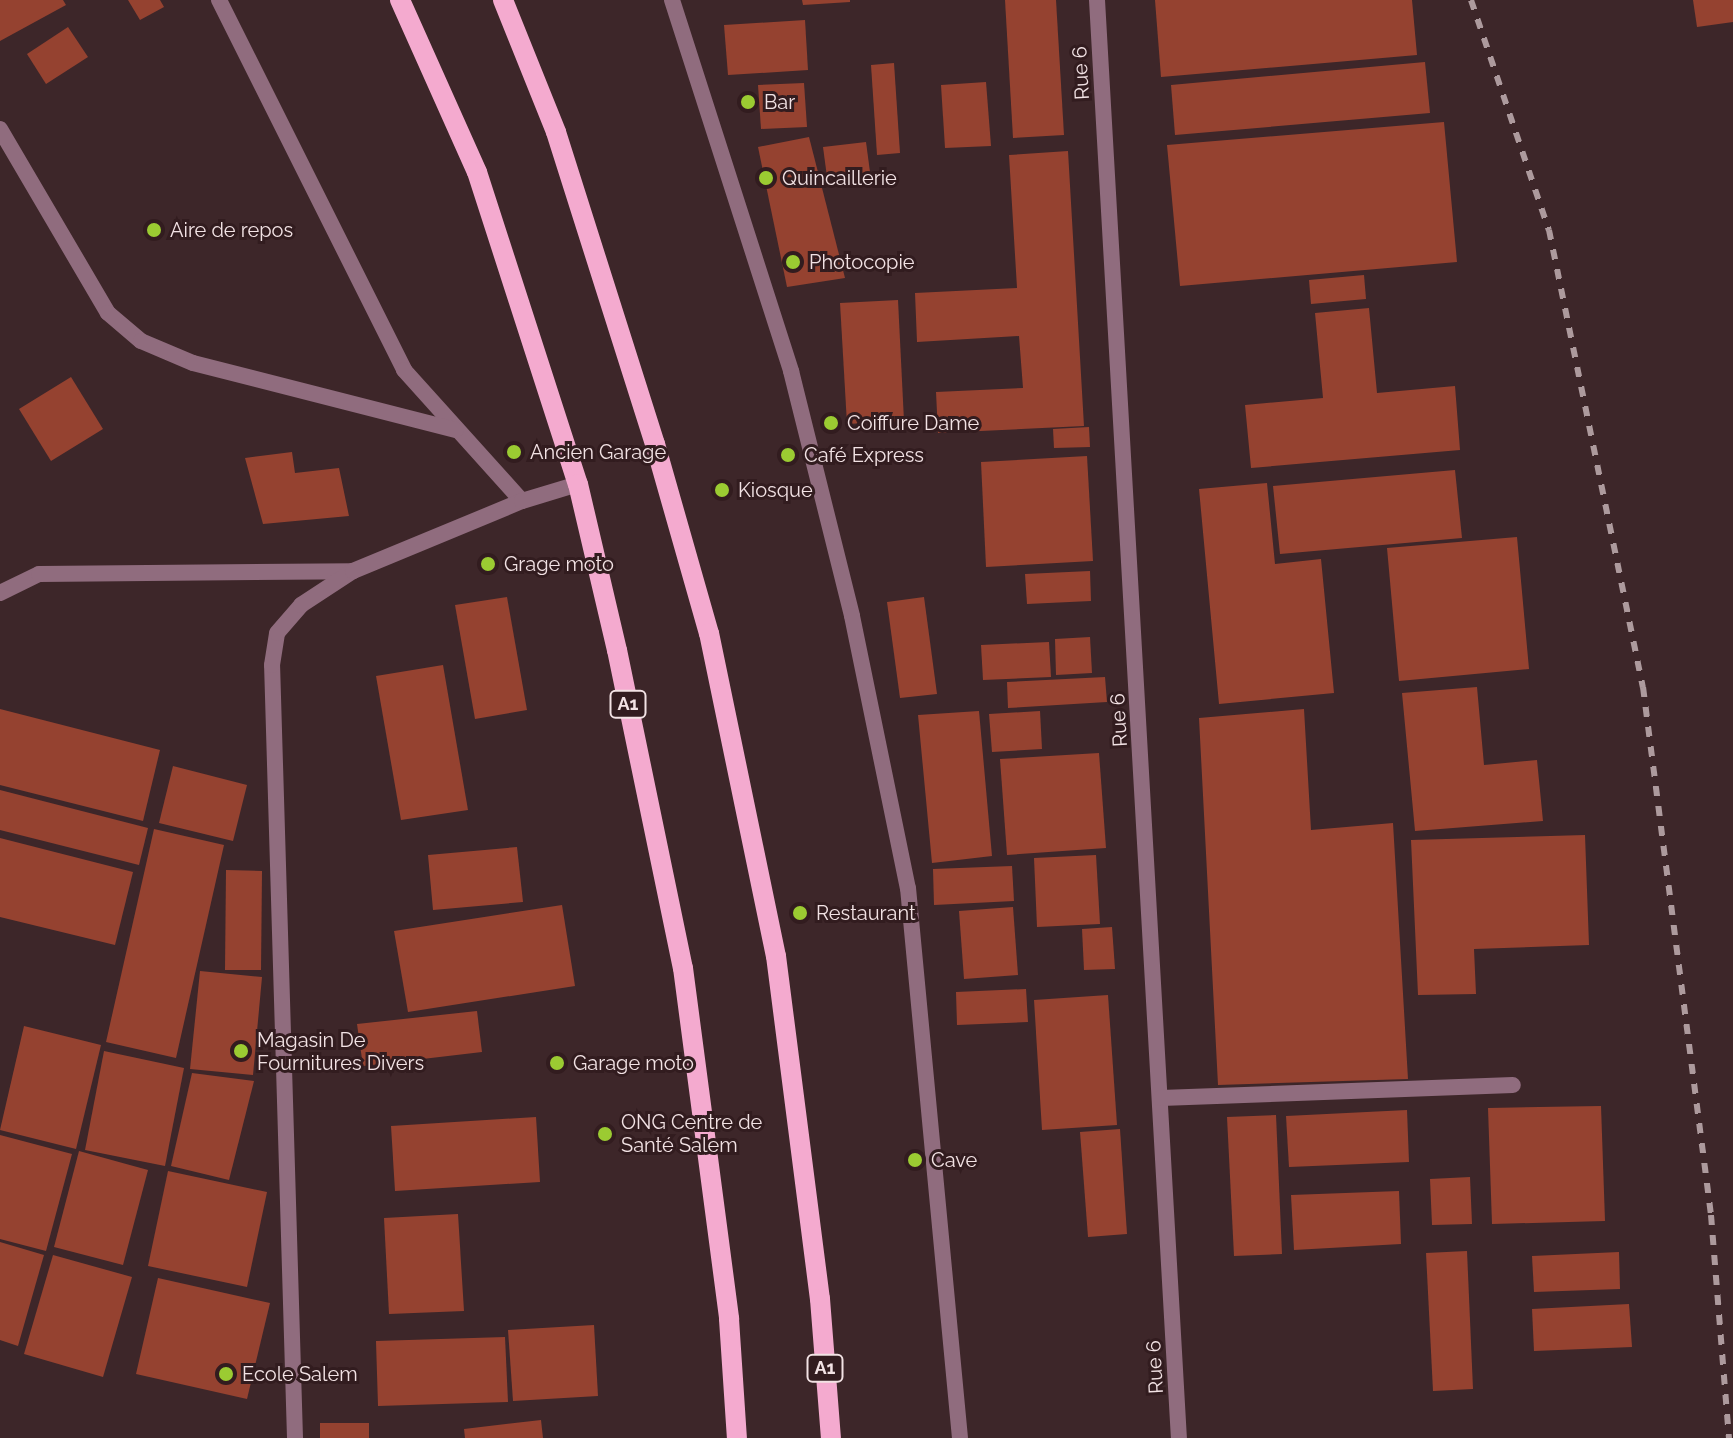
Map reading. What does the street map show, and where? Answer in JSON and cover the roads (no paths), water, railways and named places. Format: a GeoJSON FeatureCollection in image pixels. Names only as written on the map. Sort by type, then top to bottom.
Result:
{"type":"FeatureCollection","features":[{"type":"Feature","properties":{"kind":"main road","name":"A1"},"geometry":{"type":"LineString","coordinates":[[400,0],[477,172],[578,484],[617,650],[683,968],[729,1319],[737,1438]]}},
{"type":"Feature","properties":{"kind":"main road","name":"A1"},"geometry":{"type":"LineString","coordinates":[[503,0],[556,132],[655,444],[709,633],[776,956],[820,1299],[831,1438]]}},
{"type":"Feature","properties":{"kind":"street"},"geometry":{"type":"LineString","coordinates":[[219,0],[404,370],[522,501]]}},
{"type":"Feature","properties":{"kind":"street"},"geometry":{"type":"LineString","coordinates":[[672,0],[791,371],[852,616],[908,888],[960,1438]]}},
{"type":"Feature","properties":{"kind":"street","name":"Rue 6"},"geometry":{"type":"LineString","coordinates":[[1097,0],[1179,1438]]}},
{"type":"Feature","properties":{"kind":"street"},"geometry":{"type":"LineString","coordinates":[[0,129],[108,313],[141,341],[193,363],[456,430]]}},
{"type":"Feature","properties":{"kind":"street"},"geometry":{"type":"LineString","coordinates":[[295,1438],[272,665],[277,633],[301,605],[353,571],[522,501],[578,484]]}},
{"type":"Feature","properties":{"kind":"street"},"geometry":{"type":"LineString","coordinates":[[0,593],[39,574],[353,571]]}},
{"type":"Feature","properties":{"kind":"street"},"geometry":{"type":"LineString","coordinates":[[1161,1098],[1513,1085]]}},
{"type":"Feature","properties":{"kind":"railway"},"geometry":{"type":"LineString","coordinates":[[1471,0],[1549,230],[1643,687],[1711,1215],[1729,1438]]}},
{"type":"Feature","properties":{"kind":"place","name":"Bar"},"geometry":{"type":"Point","coordinates":[748,102]}},
{"type":"Feature","properties":{"kind":"place","name":"Quincaillerie"},"geometry":{"type":"Point","coordinates":[766,178]}},
{"type":"Feature","properties":{"kind":"place","name":"Aire de repos"},"geometry":{"type":"Point","coordinates":[154,230]}},
{"type":"Feature","properties":{"kind":"place","name":"Photocopie"},"geometry":{"type":"Point","coordinates":[793,262]}},
{"type":"Feature","properties":{"kind":"place","name":"Coiffure Dame"},"geometry":{"type":"Point","coordinates":[831,423]}},
{"type":"Feature","properties":{"kind":"place","name":"Ancien Garage"},"geometry":{"type":"Point","coordinates":[514,452]}},
{"type":"Feature","properties":{"kind":"place","name":"Café Express"},"geometry":{"type":"Point","coordinates":[788,455]}},
{"type":"Feature","properties":{"kind":"place","name":"Kiosque"},"geometry":{"type":"Point","coordinates":[722,490]}},
{"type":"Feature","properties":{"kind":"place","name":"Grage moto"},"geometry":{"type":"Point","coordinates":[488,564]}},
{"type":"Feature","properties":{"kind":"place","name":"Restaurant"},"geometry":{"type":"Point","coordinates":[800,913]}},
{"type":"Feature","properties":{"kind":"place","name":"Magasin De Fournitures Divers"},"geometry":{"type":"Point","coordinates":[241,1051]}},
{"type":"Feature","properties":{"kind":"place","name":"Garage moto"},"geometry":{"type":"Point","coordinates":[557,1063]}},
{"type":"Feature","properties":{"kind":"place","name":"ONG Centre de Santé Salem"},"geometry":{"type":"Point","coordinates":[605,1134]}},
{"type":"Feature","properties":{"kind":"place","name":"Cave"},"geometry":{"type":"Point","coordinates":[915,1160]}},
{"type":"Feature","properties":{"kind":"place","name":"Ecole Salem"},"geometry":{"type":"Point","coordinates":[226,1374]}}]}
